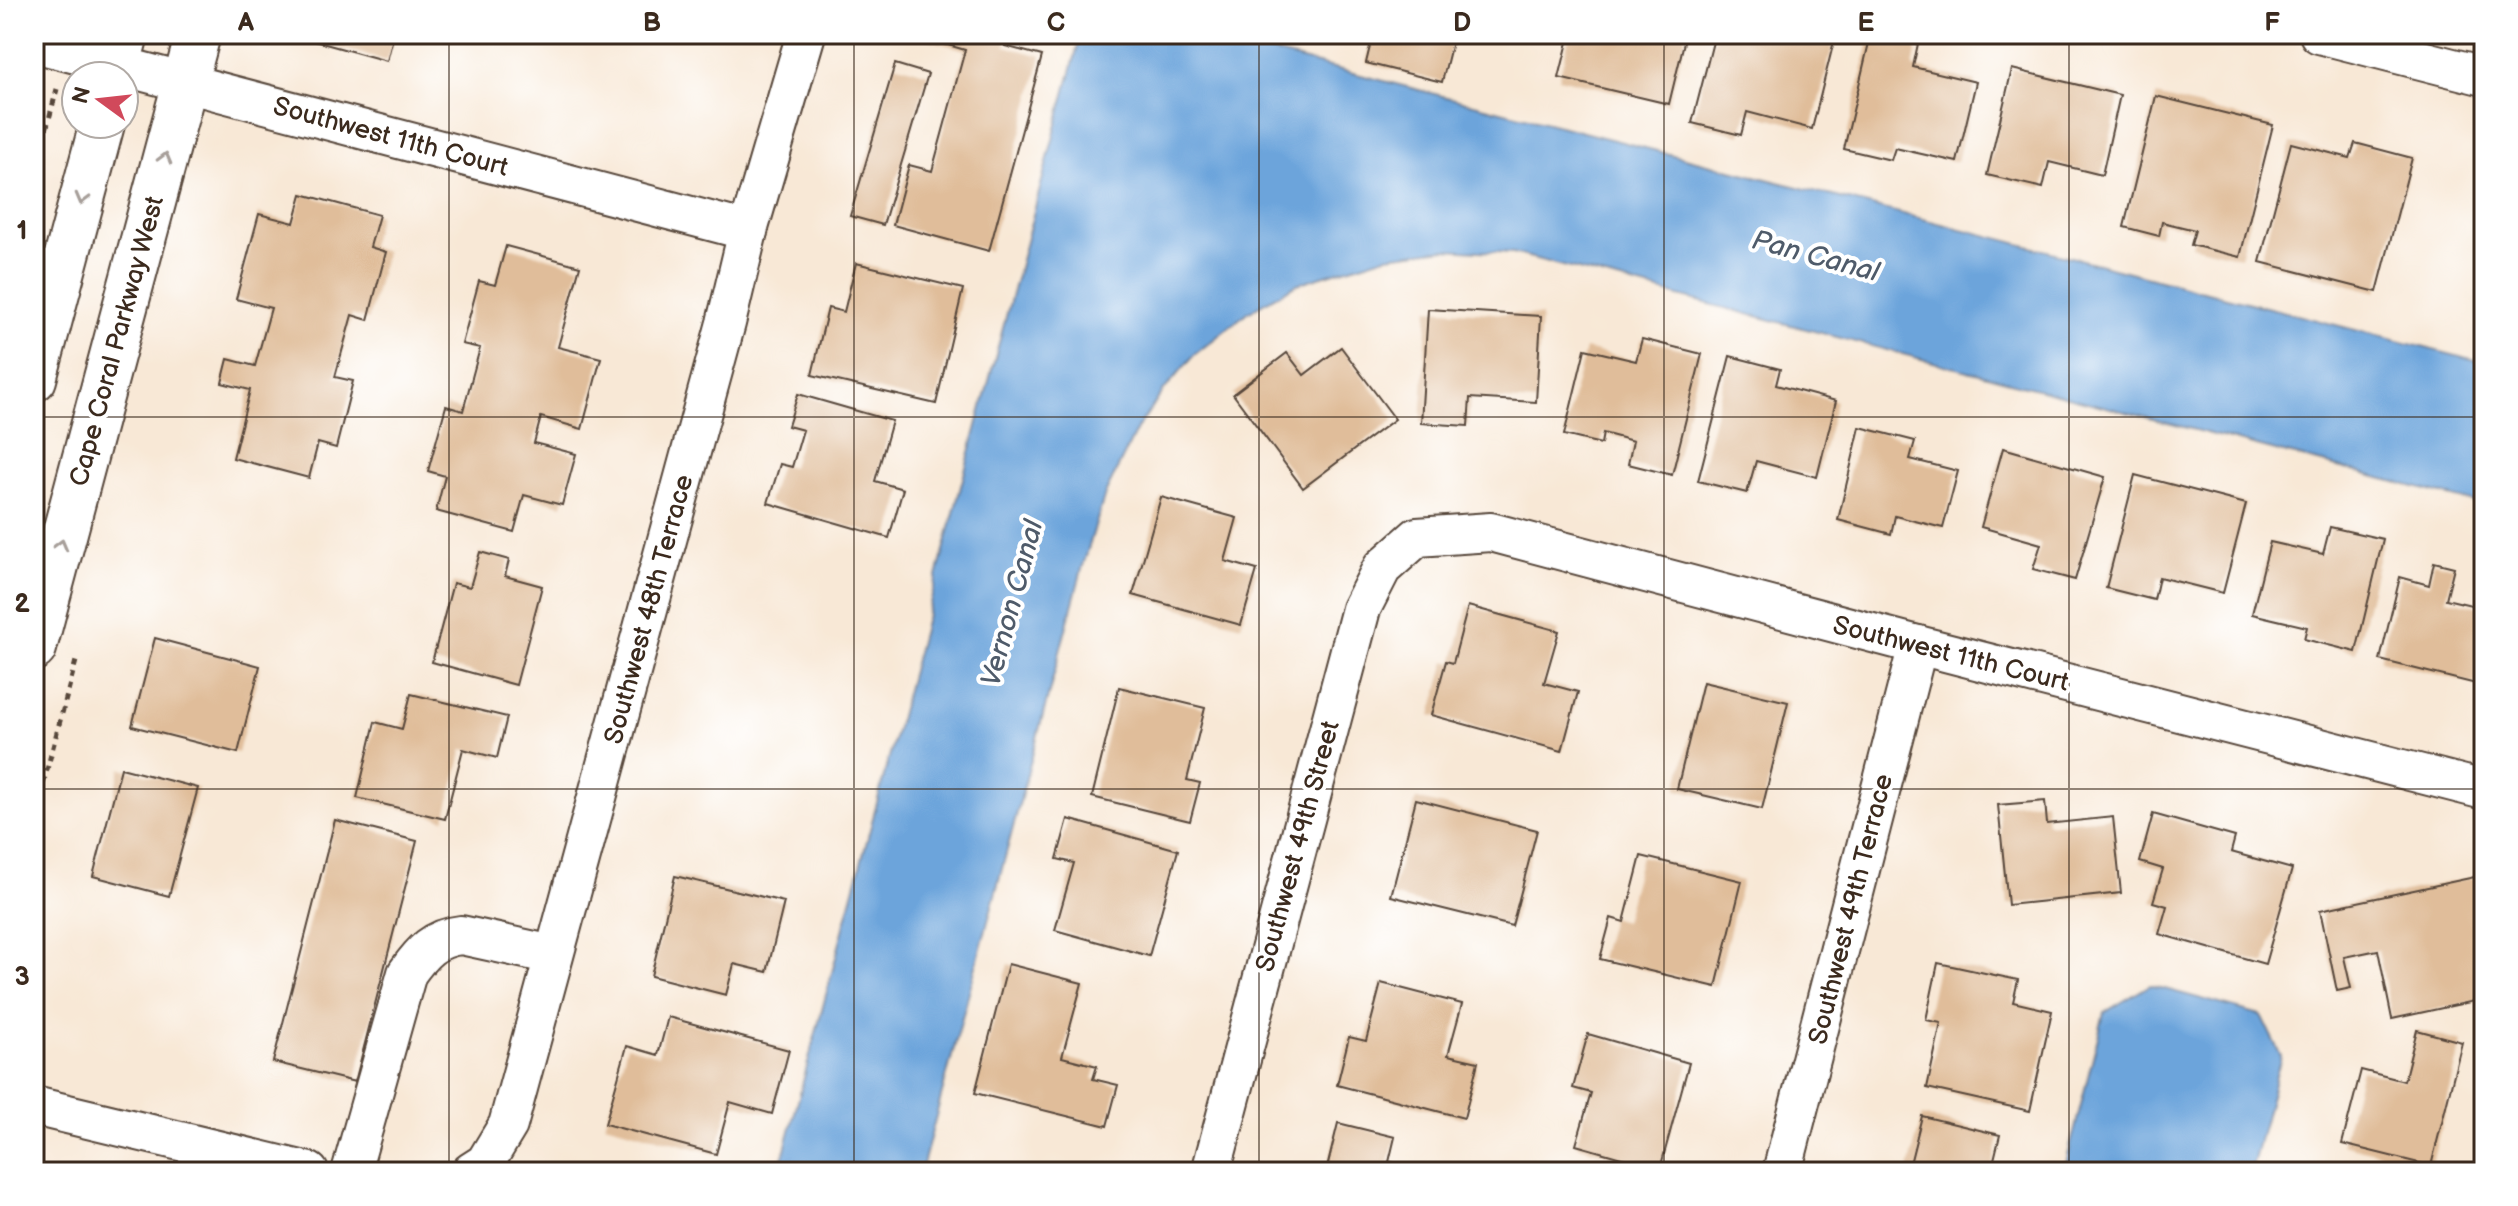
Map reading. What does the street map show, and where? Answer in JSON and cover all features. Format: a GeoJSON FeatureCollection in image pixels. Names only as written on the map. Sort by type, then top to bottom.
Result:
{"type":"FeatureCollection","features":[{"type":"Feature","properties":{"kind":"main road","name":"Cape Coral Parkway West"},"geometry":{"type":"LineString","coordinates":[[34,648],[198,34]]}},
{"type":"Feature","properties":{"kind":"main road"},"geometry":{"type":"LineString","coordinates":[[34,379],[98,140]]}},
{"type":"Feature","properties":{"kind":"street","name":"Southwest 48th Terrace"},"geometry":{"type":"LineString","coordinates":[[471,1172],[485,1163],[508,1125],[722,338],[748,231],[806,34]]}},
{"type":"Feature","properties":{"kind":"street"},"geometry":{"type":"LineString","coordinates":[[2319,34],[2484,76]]}},
{"type":"Feature","properties":{"kind":"street","name":"Southwest 11th Court"},"geometry":{"type":"LineString","coordinates":[[50,47],[120,58],[185,83],[748,231]]}},
{"type":"Feature","properties":{"kind":"street","name":"Southwest 11th Court"},"geometry":{"type":"LineString","coordinates":[[1417,537],[1491,532],[2484,790]]}},
{"type":"Feature","properties":{"kind":"street","name":"Southwest 49th Street"},"geometry":{"type":"LineString","coordinates":[[1211,1172],[1361,609],[1382,568],[1417,537]]}},
{"type":"Feature","properties":{"kind":"street","name":"Southwest 49th Terrace"},"geometry":{"type":"LineString","coordinates":[[1782,1172],[1918,645]]}},
{"type":"Feature","properties":{"kind":"street"},"geometry":{"type":"LineString","coordinates":[[351,1172],[407,973],[420,955],[438,940],[461,935],[553,955]]}},
{"type":"Feature","properties":{"kind":"street"},"geometry":{"type":"LineString","coordinates":[[34,1106],[309,1172]]}},
{"type":"Feature","properties":{"kind":"path"},"geometry":{"type":"LineString","coordinates":[[34,175],[50,47]]}},
{"type":"Feature","properties":{"kind":"water"},"geometry":{"type":"Polygon","coordinates":[[[1081,34],[1243,34],[1253,45],[1275,53],[2484,363],[2484,505],[1513,253],[1445,249],[1386,256],[1297,284],[1248,312],[1194,355],[1138,427],[1105,494],[1082,569],[921,1172],[779,1172],[1081,34]]]}},
{"type":"Feature","properties":{"kind":"water"},"geometry":{"type":"Polygon","coordinates":[[[2150,985],[2261,1015],[2281,1056],[2251,1172],[2064,1172],[2104,1013],[2150,985]]]}},
{"type":"Feature","properties":{"kind":"building"},"geometry":{"type":"Polygon","coordinates":[[[301,34],[394,34],[387,61],[300,37],[301,34]]]}},
{"type":"Feature","properties":{"kind":"building"},"geometry":{"type":"Polygon","coordinates":[[[911,34],[1009,34],[1005,46],[1042,56],[989,251],[893,225],[909,165],[932,171],[965,50],[911,34]]]}},
{"type":"Feature","properties":{"kind":"building"},"geometry":{"type":"Polygon","coordinates":[[[1373,34],[1454,34],[1442,82],[1366,63],[1373,34]]]}},
{"type":"Feature","properties":{"kind":"building"},"geometry":{"type":"Polygon","coordinates":[[[1570,34],[1686,34],[1669,104],[1559,78],[1570,34]]]}},
{"type":"Feature","properties":{"kind":"building"},"geometry":{"type":"Polygon","coordinates":[[[1715,34],[1807,34],[1834,41],[1812,129],[1747,112],[1741,135],[1692,123],[1715,34]]]}},
{"type":"Feature","properties":{"kind":"building"},"geometry":{"type":"Polygon","coordinates":[[[1871,34],[1898,34],[1919,39],[1913,67],[1976,82],[1957,162],[1895,148],[1891,160],[1844,149],[1871,34]]]}},
{"type":"Feature","properties":{"kind":"building"},"geometry":{"type":"Polygon","coordinates":[[[895,64],[928,74],[883,225],[850,216],[895,64]]]}},
{"type":"Feature","properties":{"kind":"building"},"geometry":{"type":"Polygon","coordinates":[[[2012,69],[2120,95],[2102,175],[2049,162],[2043,188],[1987,175],[2012,69]]]}},
{"type":"Feature","properties":{"kind":"building"},"geometry":{"type":"Polygon","coordinates":[[[2156,96],[2273,125],[2240,257],[2191,245],[2195,230],[2162,222],[2159,236],[2124,227],[2156,96]]]}},
{"type":"Feature","properties":{"kind":"building"},"geometry":{"type":"Polygon","coordinates":[[[2291,143],[2350,158],[2355,143],[2412,158],[2377,292],[2260,262],[2291,143]]]}},
{"type":"Feature","properties":{"kind":"building"},"geometry":{"type":"Polygon","coordinates":[[[302,194],[379,215],[370,247],[386,252],[368,320],[352,315],[335,377],[353,381],[336,448],[318,443],[309,478],[233,458],[250,390],[222,383],[228,359],[255,366],[271,308],[236,299],[259,214],[294,223],[302,194]]]}},
{"type":"Feature","properties":{"kind":"building"},"geometry":{"type":"Polygon","coordinates":[[[506,246],[580,266],[558,347],[601,358],[582,429],[541,417],[534,443],[576,454],[562,505],[524,495],[514,532],[436,511],[445,476],[428,471],[446,406],[463,411],[480,348],[462,344],[479,281],[495,285],[506,246]]]}},
{"type":"Feature","properties":{"kind":"building"},"geometry":{"type":"Polygon","coordinates":[[[856,263],[963,289],[936,404],[812,375],[828,308],[844,312],[856,263]]]}},
{"type":"Feature","properties":{"kind":"building"},"geometry":{"type":"Polygon","coordinates":[[[1428,309],[1541,316],[1536,402],[1470,398],[1468,426],[1421,423],[1428,309]]]}},
{"type":"Feature","properties":{"kind":"building"},"geometry":{"type":"Polygon","coordinates":[[[1642,339],[1702,354],[1672,475],[1628,464],[1633,441],[1603,433],[1601,444],[1564,435],[1585,349],[1636,361],[1642,339]]]}},
{"type":"Feature","properties":{"kind":"building"},"geometry":{"type":"Polygon","coordinates":[[[1341,347],[1395,419],[1303,488],[1233,394],[1287,353],[1304,375],[1341,347]]]}},
{"type":"Feature","properties":{"kind":"building"},"geometry":{"type":"Polygon","coordinates":[[[1730,356],[1780,369],[1776,385],[1836,401],[1817,477],[1756,461],[1747,493],[1698,481],[1730,356]]]}},
{"type":"Feature","properties":{"kind":"building"},"geometry":{"type":"Polygon","coordinates":[[[798,394],[892,421],[875,481],[903,489],[889,538],[768,503],[780,464],[792,467],[803,430],[788,426],[798,394]]]}},
{"type":"Feature","properties":{"kind":"building"},"geometry":{"type":"Polygon","coordinates":[[[1860,427],[1915,441],[1910,459],[1958,471],[1943,528],[1895,516],[1891,534],[1838,520],[1860,427]]]}},
{"type":"Feature","properties":{"kind":"building"},"geometry":{"type":"Polygon","coordinates":[[[2003,448],[2105,477],[2075,580],[2033,569],[2041,544],[1981,527],[2003,448]]]}},
{"type":"Feature","properties":{"kind":"building"},"geometry":{"type":"Polygon","coordinates":[[[2135,475],[2246,504],[2223,593],[2159,577],[2154,600],[2106,588],[2135,475]]]}},
{"type":"Feature","properties":{"kind":"building"},"geometry":{"type":"Polygon","coordinates":[[[1161,497],[1237,518],[1225,561],[1257,570],[1241,625],[1133,595],[1161,497]]]}},
{"type":"Feature","properties":{"kind":"building"},"geometry":{"type":"Polygon","coordinates":[[[2330,527],[2383,539],[2356,652],[2304,639],[2307,627],[2252,614],[2270,542],[2323,554],[2330,527]]]}},
{"type":"Feature","properties":{"kind":"building"},"geometry":{"type":"Polygon","coordinates":[[[480,552],[509,560],[505,576],[542,586],[516,685],[432,662],[453,583],[470,587],[480,552]]]}},
{"type":"Feature","properties":{"kind":"building"},"geometry":{"type":"Polygon","coordinates":[[[2434,562],[2454,567],[2446,599],[2484,608],[2484,686],[2380,660],[2400,577],[2429,585],[2434,562]]]}},
{"type":"Feature","properties":{"kind":"building"},"geometry":{"type":"Polygon","coordinates":[[[1468,606],[1559,631],[1544,683],[1578,692],[1562,751],[1431,715],[1446,661],[1453,663],[1468,606]]]}},
{"type":"Feature","properties":{"kind":"building"},"geometry":{"type":"Polygon","coordinates":[[[155,638],[260,666],[238,753],[132,726],[155,638]]]}},
{"type":"Feature","properties":{"kind":"building"},"geometry":{"type":"Polygon","coordinates":[[[1703,682],[1788,702],[1762,809],[1677,789],[1703,682]]]}},
{"type":"Feature","properties":{"kind":"building"},"geometry":{"type":"Polygon","coordinates":[[[1119,687],[1205,708],[1187,780],[1200,783],[1190,821],[1092,797],[1119,687]]]}},
{"type":"Feature","properties":{"kind":"building"},"geometry":{"type":"Polygon","coordinates":[[[411,694],[507,717],[497,758],[463,749],[445,819],[357,798],[375,722],[402,729],[411,694]]]}},
{"type":"Feature","properties":{"kind":"building"},"geometry":{"type":"Polygon","coordinates":[[[121,768],[198,788],[169,896],[93,876],[121,768]]]}},
{"type":"Feature","properties":{"kind":"building"},"geometry":{"type":"Polygon","coordinates":[[[1416,799],[1537,830],[1512,926],[1391,896],[1416,799]]]}},
{"type":"Feature","properties":{"kind":"building"},"geometry":{"type":"Polygon","coordinates":[[[2045,801],[2047,824],[2113,817],[2121,893],[2008,905],[1998,805],[2045,801]]]}},
{"type":"Feature","properties":{"kind":"building"},"geometry":{"type":"Polygon","coordinates":[[[2153,814],[2235,837],[2231,852],[2292,869],[2265,964],[2159,934],[2167,906],[2153,902],[2163,869],[2140,862],[2153,814]]]}},
{"type":"Feature","properties":{"kind":"building"},"geometry":{"type":"Polygon","coordinates":[[[1068,819],[1178,850],[1149,956],[1055,930],[1074,863],[1057,859],[1068,819]]]}},
{"type":"Feature","properties":{"kind":"building"},"geometry":{"type":"Polygon","coordinates":[[[335,820],[417,841],[355,1082],[273,1062],[335,820]]]}},
{"type":"Feature","properties":{"kind":"building"},"geometry":{"type":"Polygon","coordinates":[[[1641,856],[1742,881],[1716,987],[1600,959],[1611,918],[1624,922],[1641,856]]]}},
{"type":"Feature","properties":{"kind":"building"},"geometry":{"type":"Polygon","coordinates":[[[2484,875],[2484,926],[2477,928],[2484,963],[2484,999],[2392,1019],[2378,950],[2344,957],[2351,988],[2337,991],[2320,910],[2484,875]]]}},
{"type":"Feature","properties":{"kind":"building"},"geometry":{"type":"Polygon","coordinates":[[[675,876],[784,902],[767,972],[734,964],[726,995],[651,976],[675,876]]]}},
{"type":"Feature","properties":{"kind":"building"},"geometry":{"type":"Polygon","coordinates":[[[1938,963],[2018,980],[2013,1002],[2052,1011],[2030,1111],[1927,1088],[1941,1023],[1926,1020],[1938,963]]]}},
{"type":"Feature","properties":{"kind":"building"},"geometry":{"type":"Polygon","coordinates":[[[1008,964],[1082,983],[1062,1057],[1097,1066],[1093,1079],[1118,1085],[1107,1126],[975,1093],[1008,964]]]}},
{"type":"Feature","properties":{"kind":"building"},"geometry":{"type":"Polygon","coordinates":[[[1381,983],[1462,1004],[1448,1055],[1478,1062],[1464,1118],[1337,1085],[1349,1037],[1366,1041],[1381,983]]]}},
{"type":"Feature","properties":{"kind":"building"},"geometry":{"type":"Polygon","coordinates":[[[668,1017],[789,1050],[772,1114],[730,1102],[716,1154],[605,1124],[627,1046],[658,1055],[668,1017]]]}},
{"type":"Feature","properties":{"kind":"building"},"geometry":{"type":"Polygon","coordinates":[[[2417,1030],[2462,1042],[2431,1166],[2342,1144],[2361,1070],[2404,1081],[2417,1030]]]}},
{"type":"Feature","properties":{"kind":"building"},"geometry":{"type":"Polygon","coordinates":[[[1588,1034],[1689,1063],[1660,1169],[1576,1145],[1591,1093],[1573,1088],[1588,1034]]]}},
{"type":"Feature","properties":{"kind":"building"},"geometry":{"type":"Polygon","coordinates":[[[1922,1116],[2000,1135],[1991,1172],[1908,1172],[1922,1116]]]}},
{"type":"Feature","properties":{"kind":"building"},"geometry":{"type":"Polygon","coordinates":[[[1338,1123],[1395,1137],[1389,1162],[1409,1166],[1408,1172],[1326,1172],[1338,1123]]]}},
{"type":"Feature","properties":{"kind":"building"},"geometry":{"type":"Polygon","coordinates":[[[979,1165],[1002,1171],[1002,1172],[977,1172],[979,1165]]]}},
{"type":"Feature","properties":{"kind":"water label","name":"Pan Canal"},"geometry":{"type":"Point","coordinates":[1816,255]}},
{"type":"Feature","properties":{"kind":"water label","name":"Vernon Canal"},"geometry":{"type":"Point","coordinates":[1011,603]}}]}
